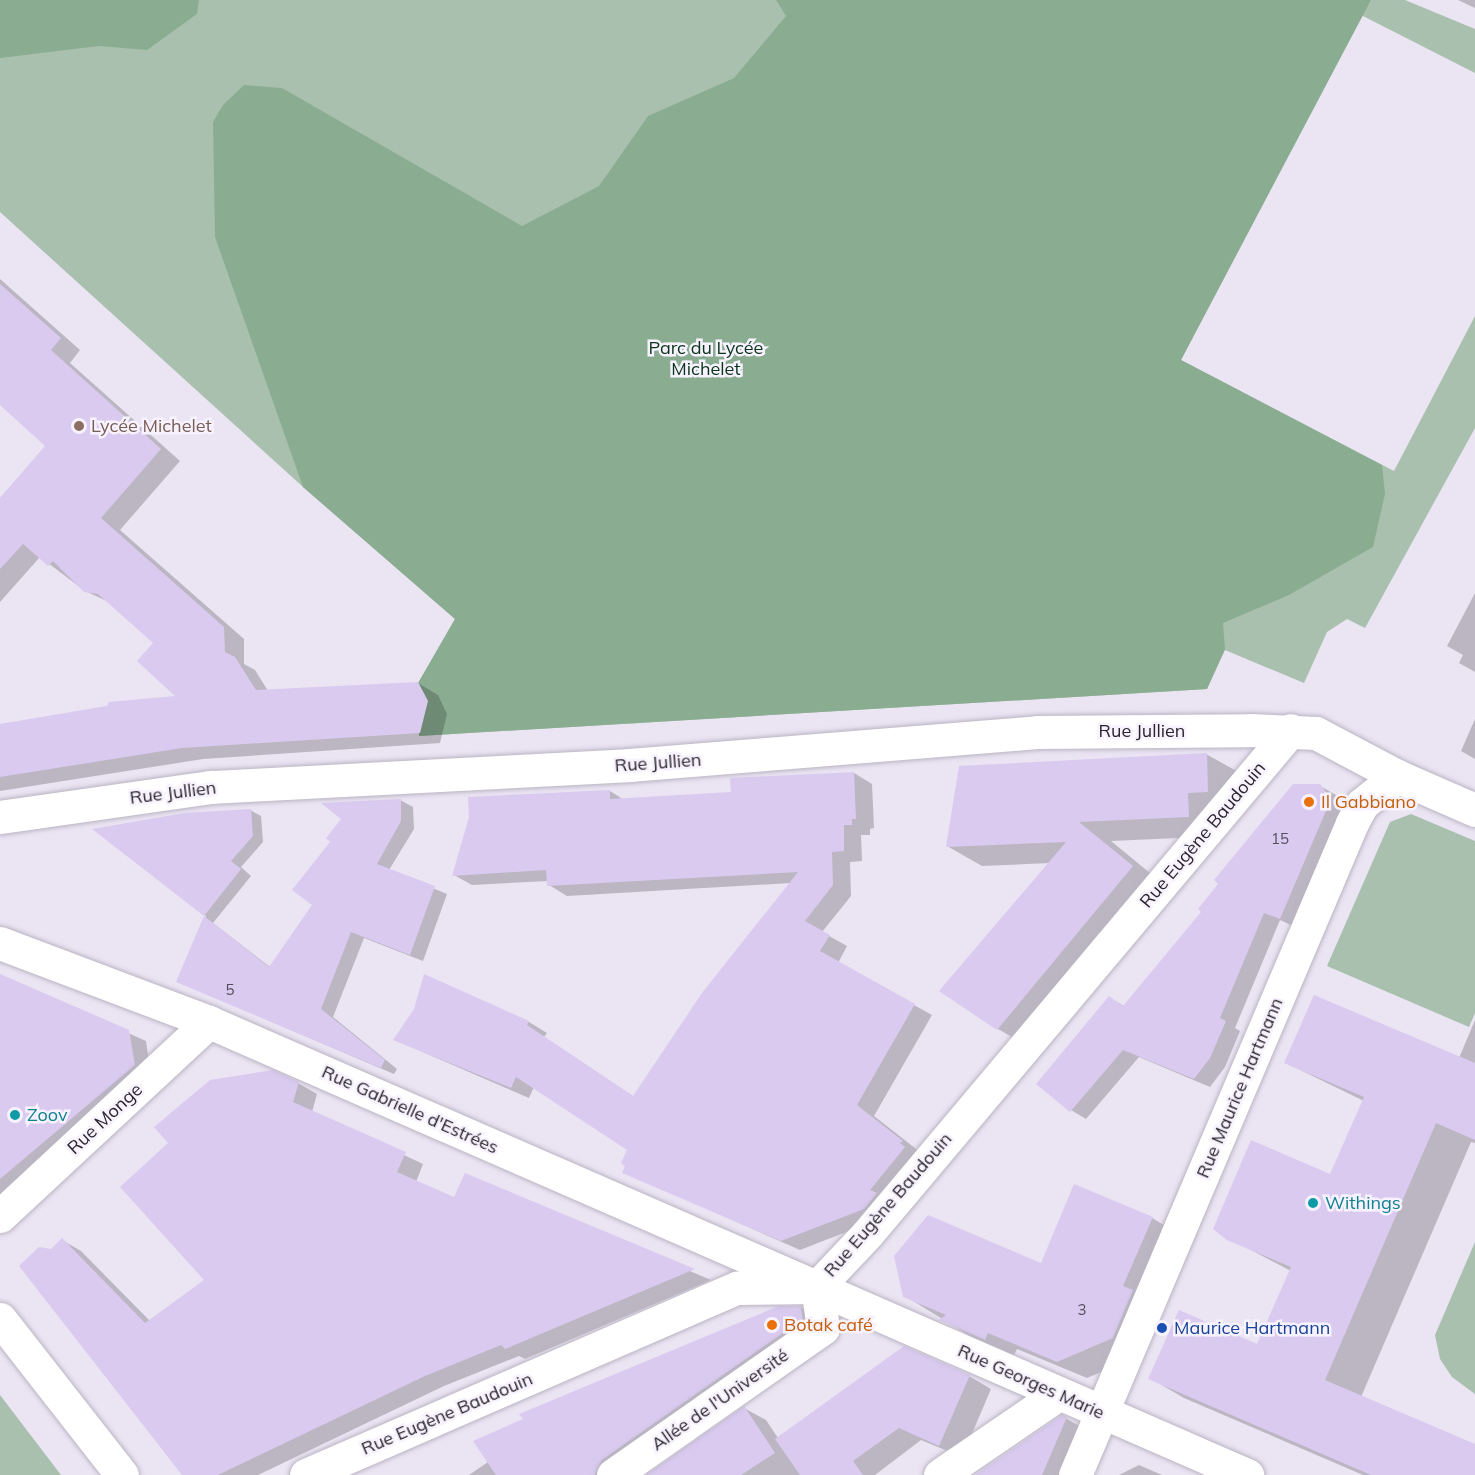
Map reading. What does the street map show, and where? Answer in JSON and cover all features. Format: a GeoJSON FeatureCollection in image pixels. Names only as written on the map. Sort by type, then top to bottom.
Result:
{"type":"FeatureCollection","features":[{"type":"Feature","properties":{"kind":"street","name":"Rue Jullien"},"geometry":{"type":"LineString","coordinates":[[0,817],[211,787],[629,765],[1038,732],[1304,732]]}},
{"type":"Feature","properties":{"kind":"street"},"geometry":{"type":"LineString","coordinates":[[1304,732],[1475,810]]}},
{"type":"Feature","properties":{"kind":"street","name":"Rue Eugène Baudouin"},"geometry":{"type":"LineString","coordinates":[[306,1475],[736,1288],[817,1287],[868,1233],[1304,732]]}},
{"type":"Feature","properties":{"kind":"street","name":"Rue Maurice Hartmann"},"geometry":{"type":"LineString","coordinates":[[1075,1475],[1352,823],[1362,804],[1397,776]]}},
{"type":"Feature","properties":{"kind":"street","name":"Rue Gabrielle d'Estrées"},"geometry":{"type":"LineString","coordinates":[[0,943],[209,1022],[817,1287]]}},
{"type":"Feature","properties":{"kind":"street","name":"Rue Monge"},"geometry":{"type":"LineString","coordinates":[[0,1216],[209,1022]]}},
{"type":"Feature","properties":{"kind":"street","name":"Rue Georges Marie"},"geometry":{"type":"LineString","coordinates":[[817,1287],[1057,1395],[1247,1475]]}},
{"type":"Feature","properties":{"kind":"street","name":"Allée de l'Université"},"geometry":{"type":"LineString","coordinates":[[613,1475],[823,1328],[817,1287]]}},
{"type":"Feature","properties":{"kind":"street"},"geometry":{"type":"LineString","coordinates":[[0,1319],[122,1475]]}},
{"type":"Feature","properties":{"kind":"street"},"geometry":{"type":"LineString","coordinates":[[940,1475],[1057,1395]]}},
{"type":"Feature","properties":{"kind":"green space","name":"Parc du Lycée Michelet"},"geometry":{"type":"Polygon","coordinates":[[[0,0],[1405,0],[1475,29],[1475,73],[1361,15],[1181,360],[1394,471],[1475,316],[1475,428],[1365,628],[1347,619],[1327,632],[1304,683],[1225,650],[1207,689],[419,736],[417,685],[455,619],[303,487],[0,212],[0,0]]]}},
{"type":"Feature","properties":{"kind":"green space"},"geometry":{"type":"Polygon","coordinates":[[[0,0],[199,0],[197,14],[147,50],[99,46],[0,58],[0,0]]]}},
{"type":"Feature","properties":{"kind":"green space","name":"Parc du Lycée Michelet"},"geometry":{"type":"Polygon","coordinates":[[[776,0],[1371,0],[1181,360],[1382,465],[1385,494],[1373,547],[1289,595],[1223,623],[1225,649],[1207,689],[419,736],[417,685],[455,619],[303,487],[215,237],[213,122],[223,105],[244,85],[282,88],[522,226],[599,186],[648,116],[734,78],[786,16],[776,0]]]}},
{"type":"Feature","properties":{"kind":"green space"},"geometry":{"type":"Polygon","coordinates":[[[1411,814],[1475,841],[1475,1013],[1469,1027],[1327,966],[1390,822],[1411,814]]]}},
{"type":"Feature","properties":{"kind":"green space"},"geometry":{"type":"Polygon","coordinates":[[[1475,1242],[1475,1394],[1452,1377],[1440,1359],[1435,1335],[1475,1242]]]}},
{"type":"Feature","properties":{"kind":"green space"},"geometry":{"type":"Polygon","coordinates":[[[0,1395],[61,1475],[0,1475],[0,1395]]]}},
{"type":"Feature","properties":{"kind":"building"},"geometry":{"type":"Polygon","coordinates":[[[0,284],[61,338],[51,350],[161,449],[101,518],[224,627],[225,652],[235,657],[256,690],[418,682],[428,701],[420,733],[182,748],[0,777],[0,724],[107,706],[109,702],[175,696],[137,661],[153,643],[98,594],[84,592],[53,561],[48,566],[23,544],[0,569],[0,498],[45,446],[0,405],[0,284]]]}},
{"type":"Feature","properties":{"kind":"building"},"geometry":{"type":"Polygon","coordinates":[[[1207,753],[1208,792],[1188,793],[1189,817],[1079,822],[1133,866],[997,1030],[939,991],[1066,842],[946,847],[959,766],[1207,753]]]}},
{"type":"Feature","properties":{"kind":"building"},"geometry":{"type":"Polygon","coordinates":[[[854,772],[856,819],[852,819],[852,825],[844,825],[844,851],[832,852],[833,885],[805,921],[830,935],[820,951],[915,1004],[857,1105],[903,1141],[900,1143],[905,1147],[870,1190],[877,1193],[864,1209],[781,1241],[622,1173],[625,1166],[621,1163],[627,1150],[516,1077],[511,1088],[393,1040],[414,1009],[424,974],[529,1021],[527,1025],[633,1096],[702,993],[798,872],[547,886],[546,870],[452,876],[469,817],[468,797],[610,790],[610,799],[731,792],[730,778],[854,772]]]}},
{"type":"Feature","properties":{"kind":"building"},"geometry":{"type":"Polygon","coordinates":[[[1293,784],[1320,784],[1331,799],[1280,919],[1264,913],[1220,1018],[1226,1021],[1210,1058],[1194,1079],[1123,1050],[1070,1112],[1036,1084],[1109,996],[1123,1006],[1201,912],[1198,909],[1218,884],[1214,880],[1293,784]]]}},
{"type":"Feature","properties":{"kind":"building"},"geometry":{"type":"Polygon","coordinates":[[[401,799],[401,821],[377,864],[435,886],[410,955],[351,932],[321,1009],[385,1060],[381,1068],[176,982],[204,916],[269,967],[312,905],[292,890],[330,842],[326,838],[341,819],[321,803],[401,799]]]}},
{"type":"Feature","properties":{"kind":"building"},"geometry":{"type":"Polygon","coordinates":[[[251,809],[253,836],[231,861],[241,869],[204,916],[92,829],[185,813],[251,809]]]}},
{"type":"Feature","properties":{"kind":"building"},"geometry":{"type":"Polygon","coordinates":[[[0,974],[129,1030],[135,1065],[0,1179],[0,974]]]}},
{"type":"Feature","properties":{"kind":"building","name":"Withings"},"geometry":{"type":"Polygon","coordinates":[[[1314,995],[1475,1063],[1475,1140],[1436,1123],[1325,1380],[1475,1444],[1475,1475],[1371,1475],[1148,1379],[1179,1310],[1257,1344],[1291,1267],[1227,1240],[1213,1229],[1251,1140],[1330,1174],[1364,1097],[1284,1063],[1314,995]]]}},
{"type":"Feature","properties":{"kind":"building"},"geometry":{"type":"Polygon","coordinates":[[[273,1070],[299,1082],[293,1102],[406,1152],[397,1172],[454,1197],[465,1173],[695,1269],[505,1349],[501,1345],[425,1376],[218,1475],[182,1475],[19,1266],[39,1247],[51,1249],[62,1238],[145,1323],[204,1280],[120,1187],[168,1143],[154,1127],[210,1080],[273,1070]]]}},
{"type":"Feature","properties":{"kind":"building"},"geometry":{"type":"Polygon","coordinates":[[[1074,1184],[1153,1217],[1123,1286],[1133,1290],[1113,1338],[1057,1362],[988,1333],[985,1340],[939,1320],[946,1315],[903,1297],[894,1256],[928,1215],[1041,1263],[1074,1184]]]}},
{"type":"Feature","properties":{"kind":"building"},"geometry":{"type":"Polygon","coordinates":[[[779,1306],[801,1306],[803,1319],[602,1460],[595,1475],[496,1475],[473,1441],[523,1419],[519,1414],[779,1306]]]}},
{"type":"Feature","properties":{"kind":"building"},"geometry":{"type":"Polygon","coordinates":[[[904,1346],[970,1375],[939,1446],[899,1428],[853,1461],[863,1475],[800,1475],[775,1439],[904,1346]]]}},
{"type":"Feature","properties":{"kind":"building"},"geometry":{"type":"Polygon","coordinates":[[[744,1406],[775,1453],[741,1475],[646,1475],[744,1406]]]}},
{"type":"Feature","properties":{"kind":"building"},"geometry":{"type":"Polygon","coordinates":[[[1062,1415],[1067,1417],[1042,1475],[975,1475],[1062,1415]]]}},
{"type":"Feature","properties":{"kind":"place","name":"Lycée Michelet"},"geometry":{"type":"Point","coordinates":[79,426]}},
{"type":"Feature","properties":{"kind":"place","name":"Il Gabbiano"},"geometry":{"type":"Point","coordinates":[1309,802]}},
{"type":"Feature","properties":{"kind":"place","name":"Zoov"},"geometry":{"type":"Point","coordinates":[15,1115]}},
{"type":"Feature","properties":{"kind":"place","name":"Withings"},"geometry":{"type":"Point","coordinates":[1313,1203]}},
{"type":"Feature","properties":{"kind":"place","name":"Botak café"},"geometry":{"type":"Point","coordinates":[772,1325]}},
{"type":"Feature","properties":{"kind":"place","name":"Maurice Hartmann"},"geometry":{"type":"Point","coordinates":[1162,1328]}}]}
